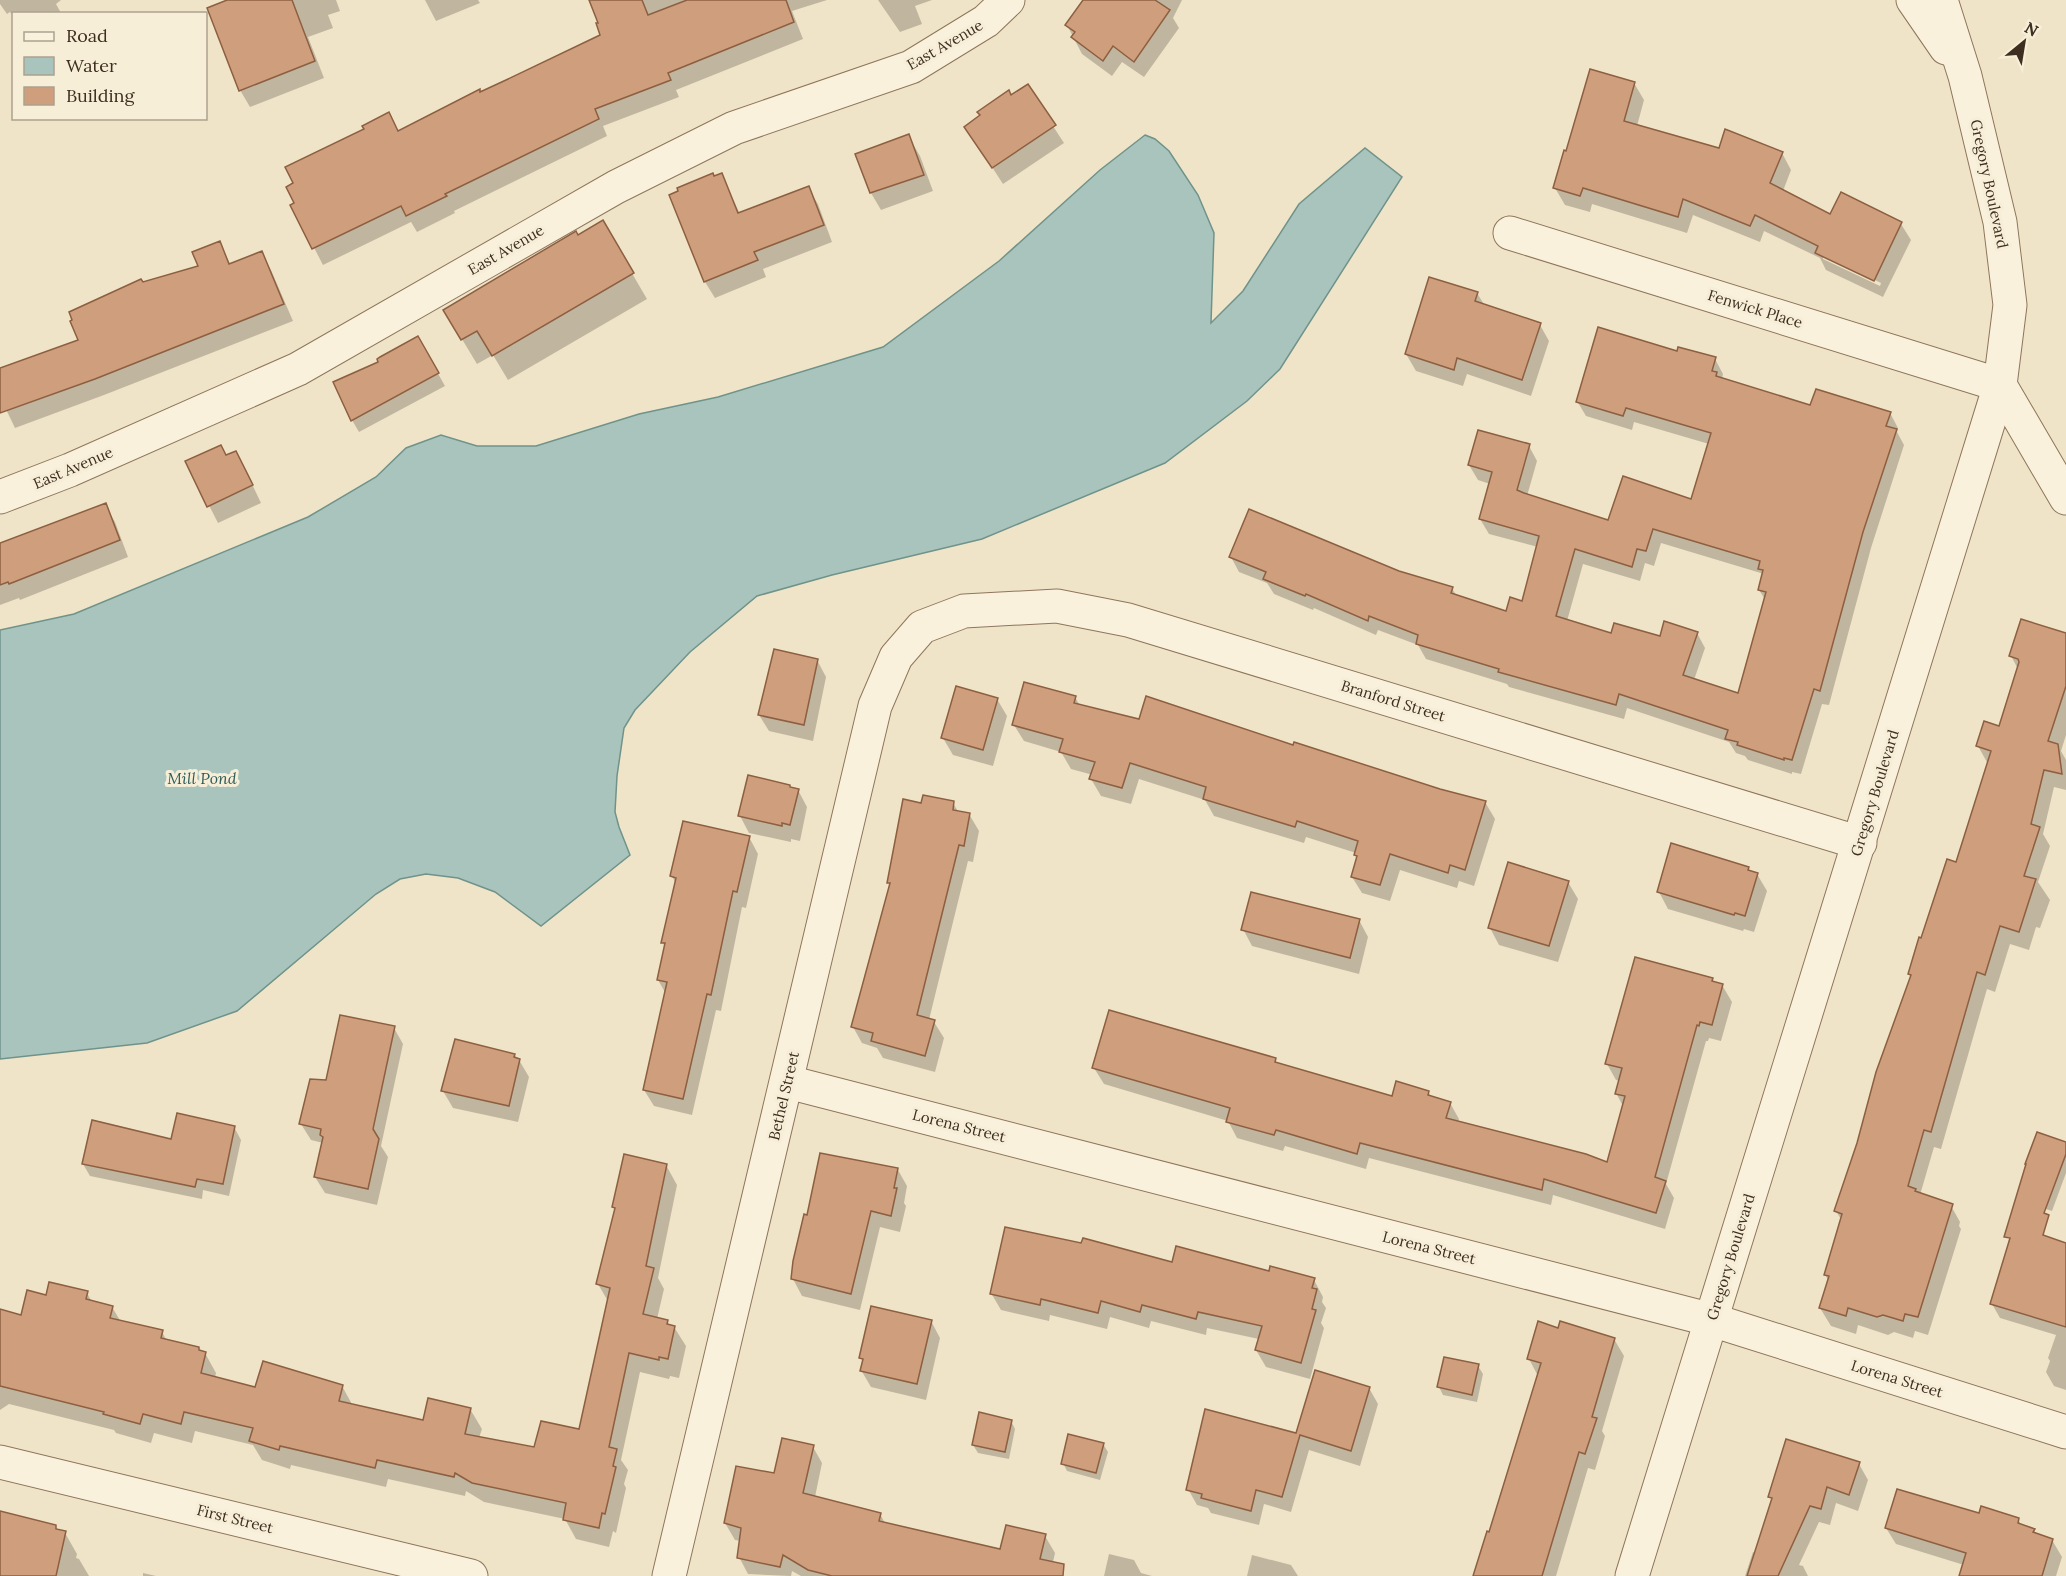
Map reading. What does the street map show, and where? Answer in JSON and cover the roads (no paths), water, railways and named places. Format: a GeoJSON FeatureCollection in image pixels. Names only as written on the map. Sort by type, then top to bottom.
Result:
{"type":"FeatureCollection","features":[{"type":"Feature","properties":{"kind":"street","name":"East Avenue"},"geometry":{"type":"LineString","coordinates":[[0,497],[70,470],[298,369],[616,187],[734,128],[911,67],[986,21],[1008,0]]}},
{"type":"Feature","properties":{"kind":"street"},"geometry":{"type":"LineString","coordinates":[[1913,0],[1965,76]]}},
{"type":"Feature","properties":{"kind":"street","name":"Gregory Boulevard"},"geometry":{"type":"LineString","coordinates":[[1632,1576],[2000,384],[2010,305],[2000,222],[1965,76],[1941,0]]}},
{"type":"Feature","properties":{"kind":"street","name":"Fenwick Place"},"geometry":{"type":"LineString","coordinates":[[1510,234],[2000,384]]}},
{"type":"Feature","properties":{"kind":"street"},"geometry":{"type":"LineString","coordinates":[[2000,384],[2066,498]]}},
{"type":"Feature","properties":{"kind":"street","name":"Branford Street"},"geometry":{"type":"LineString","coordinates":[[922,627],[964,611],[1058,606],[1128,620],[1860,843]]}},
{"type":"Feature","properties":{"kind":"street","name":"Bethel Street"},"geometry":{"type":"LineString","coordinates":[[669,1576],[788,1082],[875,706],[896,657],[922,627]]}},
{"type":"Feature","properties":{"kind":"street","name":"Lorena Street"},"geometry":{"type":"LineString","coordinates":[[788,1082],[1712,1320],[2066,1432]]}},
{"type":"Feature","properties":{"kind":"street","name":"First Street"},"geometry":{"type":"LineString","coordinates":[[0,1462],[471,1576]]}},
{"type":"Feature","properties":{"kind":"water","name":"Mill Pond"},"geometry":{"type":"Polygon","coordinates":[[[1145,135],[1155,139],[1169,151],[1198,195],[1214,233],[1211,323],[1243,291],[1299,204],[1365,148],[1402,177],[1280,369],[1247,401],[1165,463],[982,539],[832,575],[757,596],[690,652],[635,710],[624,728],[617,776],[615,812],[630,855],[541,926],[495,892],[458,878],[426,874],[400,879],[376,894],[237,1011],[147,1043],[0,1059],[0,630],[74,614],[308,517],[376,477],[406,448],[441,435],[477,446],[536,446],[639,414],[718,397],[883,347],[999,261],[1100,170],[1145,135]]]}}]}
